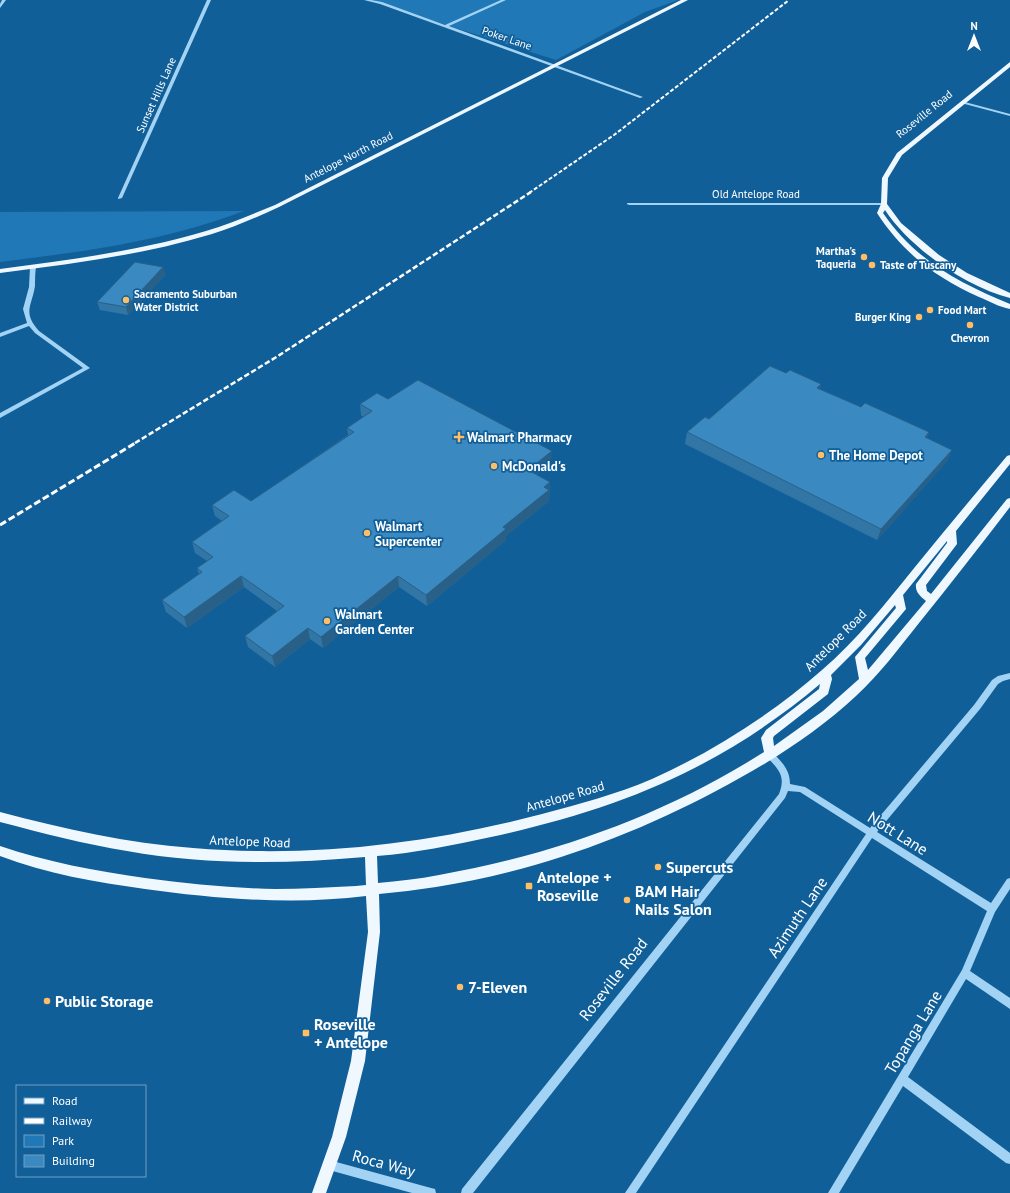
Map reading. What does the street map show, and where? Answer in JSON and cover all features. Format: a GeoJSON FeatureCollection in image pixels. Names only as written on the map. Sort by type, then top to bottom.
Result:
{"type":"FeatureCollection","features":[{"type":"Feature","properties":{"kind":"main road","name":"Antelope North Road"},"geometry":{"type":"LineString","coordinates":[[0,271],[137,252],[194,238],[240,222],[277,206],[680,1],[685,0]]}},
{"type":"Feature","properties":{"kind":"main road","name":"Roseville Road"},"geometry":{"type":"LineString","coordinates":[[1010,64],[899,154],[885,178],[884,204],[880,213],[886,223],[902,241],[921,258],[947,277],[967,288],[1010,307]]}},
{"type":"Feature","properties":{"kind":"main road"},"geometry":{"type":"LineString","coordinates":[[884,204],[898,222],[934,256],[976,281],[1010,296]]}},
{"type":"Feature","properties":{"kind":"main road","name":"Antelope Road"},"geometry":{"type":"LineString","coordinates":[[0,817],[31,827],[155,850],[268,858],[325,857],[371,852],[455,839],[540,820],[580,809],[654,783],[713,753],[750,731],[825,674],[865,634],[1010,458]]}},
{"type":"Feature","properties":{"kind":"main road"},"geometry":{"type":"LineString","coordinates":[[0,851],[48,866],[141,885],[182,890],[267,895],[323,894],[374,889],[471,874],[552,855],[594,842],[690,800],[770,755],[832,709],[864,680],[892,650],[1010,501]]}},
{"type":"Feature","properties":{"kind":"main road"},"geometry":{"type":"LineString","coordinates":[[932,600],[922,593],[920,588],[921,584],[952,544],[951,530]]}},
{"type":"Feature","properties":{"kind":"main road"},"geometry":{"type":"LineString","coordinates":[[864,680],[860,657],[901,609],[898,594]]}},
{"type":"Feature","properties":{"kind":"main road"},"geometry":{"type":"LineString","coordinates":[[770,755],[767,738],[770,733],[824,691],[827,679],[825,674]]}},
{"type":"Feature","properties":{"kind":"main road"},"geometry":{"type":"LineString","coordinates":[[319,1193],[339,1137],[358,1061],[374,932],[374,889],[371,852]]}},
{"type":"Feature","properties":{"kind":"street"},"geometry":{"type":"LineString","coordinates":[[0,7],[4,0]]}},
{"type":"Feature","properties":{"kind":"street","name":"Sunset Hills Lane"},"geometry":{"type":"LineString","coordinates":[[120,198],[209,0]]}},
{"type":"Feature","properties":{"kind":"street","name":"Poker Lane"},"geometry":{"type":"LineString","coordinates":[[366,0],[381,3],[641,97]]}},
{"type":"Feature","properties":{"kind":"street"},"geometry":{"type":"LineString","coordinates":[[446,26],[504,0]]}},
{"type":"Feature","properties":{"kind":"street"},"geometry":{"type":"LineString","coordinates":[[962,102],[1010,115]]}},
{"type":"Feature","properties":{"kind":"street","name":"Old Antelope Road"},"geometry":{"type":"LineString","coordinates":[[629,204],[884,204]]}},
{"type":"Feature","properties":{"kind":"street"},"geometry":{"type":"LineString","coordinates":[[0,416],[87,368],[38,332],[30,324],[26,310],[32,287],[33,267]]}},
{"type":"Feature","properties":{"kind":"street"},"geometry":{"type":"LineString","coordinates":[[0,335],[30,324]]}},
{"type":"Feature","properties":{"kind":"street","name":"Azimuth Lane"},"geometry":{"type":"LineString","coordinates":[[630,1193],[870,834],[977,708],[995,682],[1010,676]]}},
{"type":"Feature","properties":{"kind":"street"},"geometry":{"type":"LineString","coordinates":[[770,755],[780,765],[787,776],[786,786]]}},
{"type":"Feature","properties":{"kind":"street","name":"Nott Lane"},"geometry":{"type":"LineString","coordinates":[[786,786],[802,789],[870,834],[992,908]]}},
{"type":"Feature","properties":{"kind":"street","name":"Roseville Road"},"geometry":{"type":"LineString","coordinates":[[466,1193],[782,796],[786,786]]}},
{"type":"Feature","properties":{"kind":"street","name":"Topanga Lane"},"geometry":{"type":"LineString","coordinates":[[833,1193],[965,973],[992,908],[1010,882]]}},
{"type":"Feature","properties":{"kind":"street"},"geometry":{"type":"LineString","coordinates":[[965,973],[1010,1004]]}},
{"type":"Feature","properties":{"kind":"street"},"geometry":{"type":"LineString","coordinates":[[902,1079],[1010,1159]]}},
{"type":"Feature","properties":{"kind":"street","name":"Roca Way"},"geometry":{"type":"LineString","coordinates":[[329,1165],[431,1193]]}},
{"type":"Feature","properties":{"kind":"green space"},"geometry":{"type":"Polygon","coordinates":[[[368,0],[678,0],[645,12],[556,60],[368,0]]]}},
{"type":"Feature","properties":{"kind":"green space"},"geometry":{"type":"Polygon","coordinates":[[[244,211],[213,222],[153,238],[63,254],[0,262],[0,212],[244,211]]]}},
{"type":"Feature","properties":{"kind":"building"},"geometry":{"type":"Polygon","coordinates":[[[135,262],[163,267],[126,307],[97,302],[135,262]]]}},
{"type":"Feature","properties":{"kind":"building","name":"The Home Depot"},"geometry":{"type":"Polygon","coordinates":[[[770,366],[786,373],[790,370],[821,384],[817,388],[861,407],[865,403],[929,432],[925,437],[952,450],[881,529],[687,432],[705,417],[709,419],[770,366]]]}},
{"type":"Feature","properties":{"kind":"building","name":"Walmart Supercenter"},"geometry":{"type":"Polygon","coordinates":[[[418,380],[552,451],[528,470],[550,482],[544,487],[549,490],[503,527],[506,529],[426,595],[398,576],[321,637],[308,628],[272,656],[245,636],[284,606],[241,576],[184,617],[162,600],[202,572],[197,568],[213,557],[192,542],[229,516],[212,505],[234,490],[251,501],[354,432],[347,428],[372,411],[360,404],[377,393],[388,399],[418,380]]]}},
{"type":"Feature","properties":{"kind":"railway"},"geometry":{"type":"LineString","coordinates":[[529,193],[614,135],[789,0]]}},
{"type":"Feature","properties":{"kind":"railway"},"geometry":{"type":"LineString","coordinates":[[135,443],[278,356],[531,192]]}},
{"type":"Feature","properties":{"kind":"railway"},"geometry":{"type":"LineString","coordinates":[[0,525],[137,442]]}},
{"type":"Feature","properties":{"kind":"place","name":"Martha's Taqueria"},"geometry":{"type":"Point","coordinates":[864,257]}},
{"type":"Feature","properties":{"kind":"place","name":"Taste of Tuscany"},"geometry":{"type":"Point","coordinates":[872,265]}},
{"type":"Feature","properties":{"kind":"place","name":"Sacramento Suburban Water District"},"geometry":{"type":"Point","coordinates":[126,300]}},
{"type":"Feature","properties":{"kind":"place","name":"Food Mart"},"geometry":{"type":"Point","coordinates":[930,310]}},
{"type":"Feature","properties":{"kind":"place","name":"Burger King"},"geometry":{"type":"Point","coordinates":[919,317]}},
{"type":"Feature","properties":{"kind":"place","name":"Chevron"},"geometry":{"type":"Point","coordinates":[970,325]}},
{"type":"Feature","properties":{"kind":"place","name":"Walmart Pharmacy"},"geometry":{"type":"Point","coordinates":[459,437]}},
{"type":"Feature","properties":{"kind":"place","name":"The Home Depot"},"geometry":{"type":"Point","coordinates":[821,455]}},
{"type":"Feature","properties":{"kind":"place","name":"McDonald's"},"geometry":{"type":"Point","coordinates":[494,466]}},
{"type":"Feature","properties":{"kind":"place","name":"Walmart Supercenter"},"geometry":{"type":"Point","coordinates":[367,533]}},
{"type":"Feature","properties":{"kind":"place","name":"Walmart Garden Center"},"geometry":{"type":"Point","coordinates":[327,621]}},
{"type":"Feature","properties":{"kind":"place","name":"Supercuts"},"geometry":{"type":"Point","coordinates":[658,867]}},
{"type":"Feature","properties":{"kind":"place","name":"Antelope + Roseville"},"geometry":{"type":"Point","coordinates":[529,886]}},
{"type":"Feature","properties":{"kind":"place","name":"BAM Hair Nails Salon"},"geometry":{"type":"Point","coordinates":[627,900]}},
{"type":"Feature","properties":{"kind":"place","name":"7-Eleven"},"geometry":{"type":"Point","coordinates":[460,987]}},
{"type":"Feature","properties":{"kind":"place","name":"Public Storage"},"geometry":{"type":"Point","coordinates":[47,1001]}},
{"type":"Feature","properties":{"kind":"place","name":"Roseville + Antelope"},"geometry":{"type":"Point","coordinates":[306,1033]}}]}
